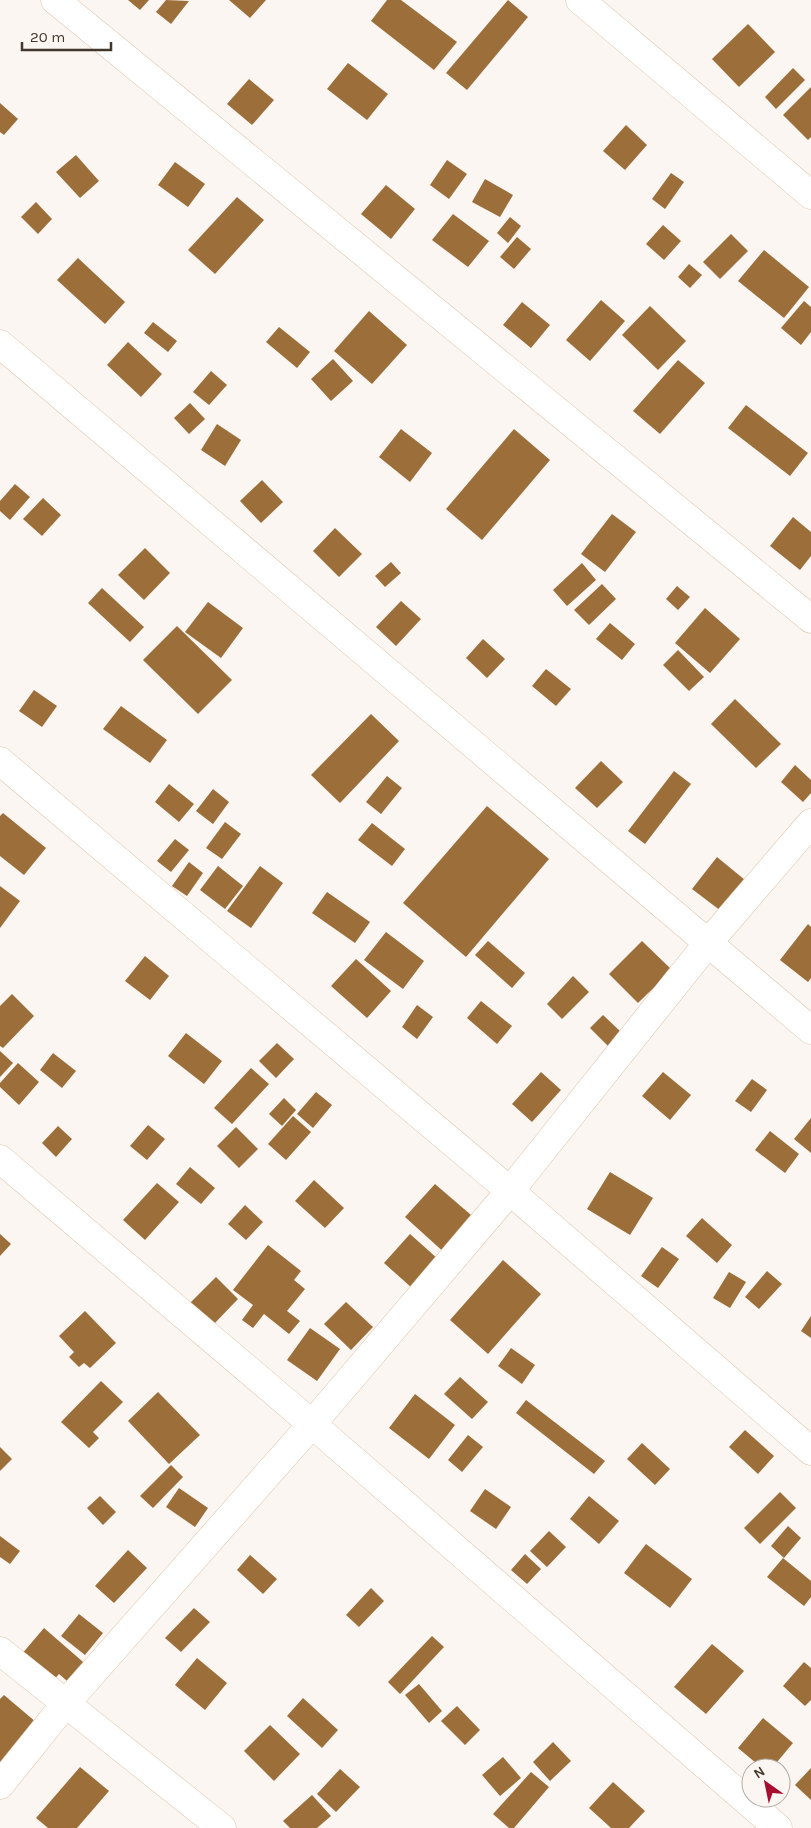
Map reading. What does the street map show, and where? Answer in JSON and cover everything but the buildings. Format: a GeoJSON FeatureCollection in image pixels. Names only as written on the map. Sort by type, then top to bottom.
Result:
{"type":"FeatureCollection","features":[{"type":"Feature","properties":{"kind":"street"},"geometry":{"type":"LineString","coordinates":[[55,0],[811,619]]}},
{"type":"Feature","properties":{"kind":"street"},"geometry":{"type":"LineString","coordinates":[[580,0],[811,195]]}},
{"type":"Feature","properties":{"kind":"street"},"geometry":{"type":"LineString","coordinates":[[0,344],[811,1030]]}},
{"type":"Feature","properties":{"kind":"street"},"geometry":{"type":"LineString","coordinates":[[0,761],[510,1191],[811,1451]]}},
{"type":"Feature","properties":{"kind":"street"},"geometry":{"type":"LineString","coordinates":[[0,1785],[66,1703],[312,1424],[510,1191],[708,944],[811,823]]}},
{"type":"Feature","properties":{"kind":"street"},"geometry":{"type":"LineString","coordinates":[[0,1159],[312,1424],[778,1828]]}},
{"type":"Feature","properties":{"kind":"street"},"geometry":{"type":"LineString","coordinates":[[0,1651],[222,1828]]}}]}
